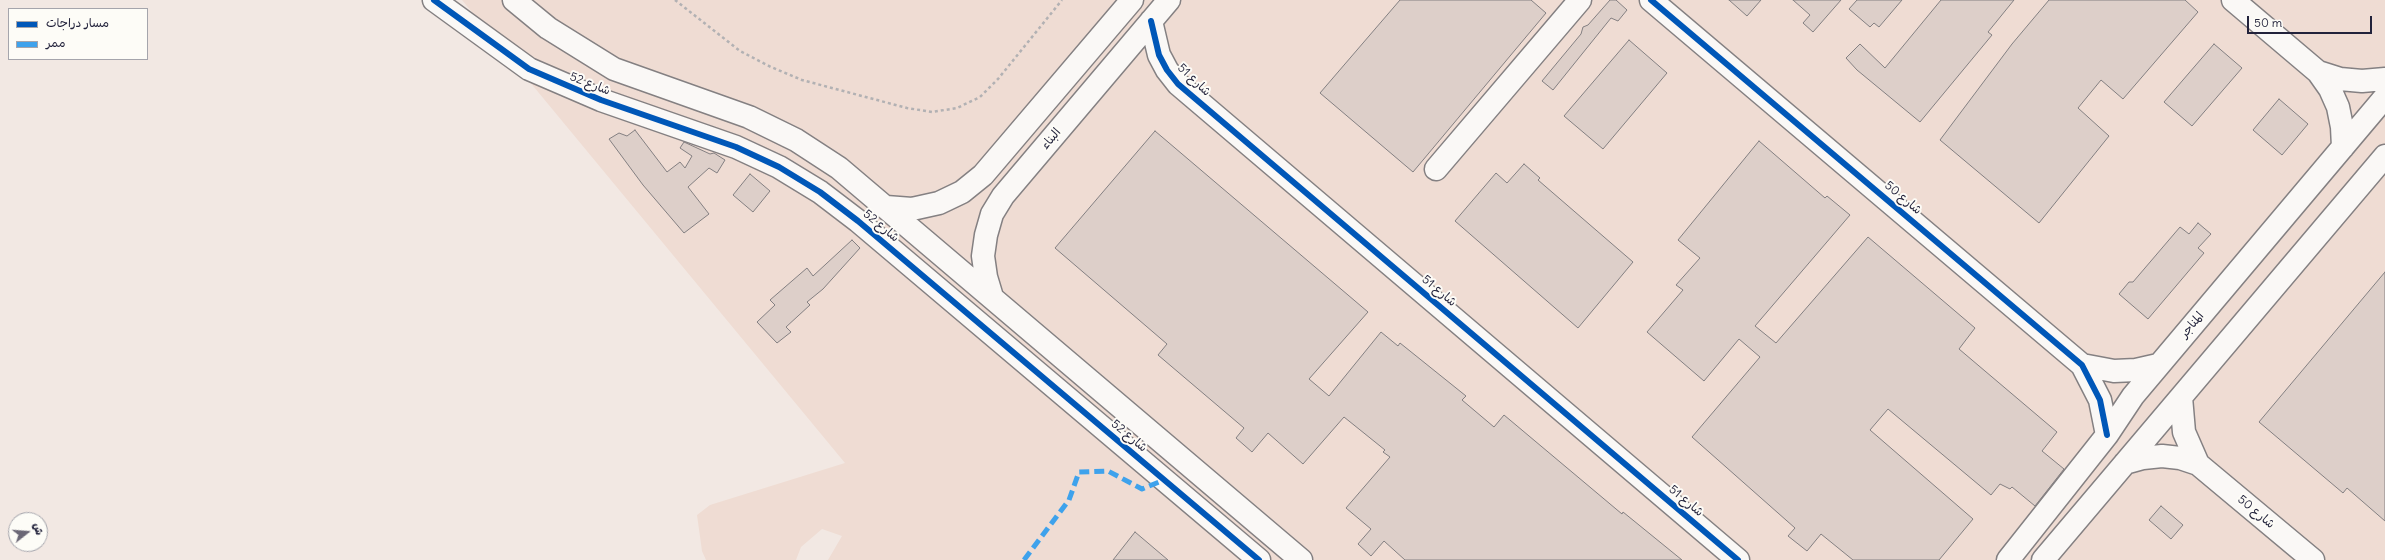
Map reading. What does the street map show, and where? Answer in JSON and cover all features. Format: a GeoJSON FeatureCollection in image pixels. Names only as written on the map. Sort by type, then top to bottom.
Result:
{"type":"FeatureCollection","features":[{"type":"Feature","properties":{"kind":"street","name":"شارع 52"},"geometry":{"type":"LineString","coordinates":[[434,0],[529,69],[601,100],[736,147],[779,167],[820,192],[858,221],[1259,560]]}},
{"type":"Feature","properties":{"kind":"street"},"geometry":{"type":"LineString","coordinates":[[886,207],[912,208],[939,203],[962,192],[983,175],[1132,0]]}},
{"type":"Feature","properties":{"kind":"street","name":"البناء"},"geometry":{"type":"LineString","coordinates":[[992,297],[986,277],[983,256],[986,235],[996,208],[1003,196],[1169,0]]}},
{"type":"Feature","properties":{"kind":"street"},"geometry":{"type":"LineString","coordinates":[[1436,169],[1580,0]]}},
{"type":"Feature","properties":{"kind":"street","name":"شارع 50"},"geometry":{"type":"LineString","coordinates":[[1651,0],[2082,365],[2100,400],[2107,435]]}},
{"type":"Feature","properties":{"kind":"street"},"geometry":{"type":"LineString","coordinates":[[2233,0],[2318,72],[2330,89],[2338,107],[2342,127],[2343,147]]}},
{"type":"Feature","properties":{"kind":"street","name":"شارع 52"},"geometry":{"type":"LineString","coordinates":[[523,4],[548,28],[614,69],[749,117],[796,140],[839,168],[1301,560]]}},
{"type":"Feature","properties":{"kind":"street","name":"شارع 51"},"geometry":{"type":"LineString","coordinates":[[1151,21],[1153,38],[1159,55],[1167,70],[1178,84],[1738,560]]}},
{"type":"Feature","properties":{"kind":"street"},"geometry":{"type":"LineString","coordinates":[[2318,72],[2340,79],[2362,81],[2385,79]]}},
{"type":"Feature","properties":{"kind":"street","name":"المناجر"},"geometry":{"type":"LineString","coordinates":[[2008,560],[2107,435],[2133,396],[2158,365],[2385,97]]}},
{"type":"Feature","properties":{"kind":"street"},"geometry":{"type":"LineString","coordinates":[[2043,560],[2381,164]]}},
{"type":"Feature","properties":{"kind":"street","name":"شارع 50"},"geometry":{"type":"LineString","coordinates":[[2082,365],[2114,371],[2136,370],[2158,365]]}},
{"type":"Feature","properties":{"kind":"street","name":"شارع 50"},"geometry":{"type":"LineString","coordinates":[[2181,397],[2184,432],[2198,464]]}},
{"type":"Feature","properties":{"kind":"street","name":"شارع 50"},"geometry":{"type":"LineString","coordinates":[[2125,463],[2143,458],[2162,456],[2180,458],[2198,464],[2313,560]]}},
{"type":"Feature","properties":{"kind":"path"},"geometry":{"type":"LineString","coordinates":[[676,0],[740,51],[770,67],[802,80],[907,108],[932,112],[957,108],[980,97],[998,80],[1062,0]]}},
{"type":"Feature","properties":{"kind":"shaded area"},"geometry":{"type":"Polygon","coordinates":[[[462,0],[2385,0],[2385,560],[828,560],[842,536],[822,529],[801,547],[796,560],[706,560],[702,551],[697,515],[710,505],[845,463],[462,0]]]}},
{"type":"Feature","properties":{"kind":"building"},"geometry":{"type":"Polygon","coordinates":[[[1400,0],[1531,0],[1546,13],[1413,172],[1320,93],[1400,0]]]}},
{"type":"Feature","properties":{"kind":"building"},"geometry":{"type":"Polygon","coordinates":[[[1610,0],[1616,0],[1627,10],[1618,21],[1611,18],[1553,90],[1542,81],[1581,34],[1583,27],[1588,25],[1610,0]]]}},
{"type":"Feature","properties":{"kind":"building"},"geometry":{"type":"Polygon","coordinates":[[[1729,0],[1761,0],[1747,16],[1729,0]]]}},
{"type":"Feature","properties":{"kind":"building"},"geometry":{"type":"Polygon","coordinates":[[[1793,0],[1841,0],[1813,32],[1803,23],[1810,15],[1793,0]]]}},
{"type":"Feature","properties":{"kind":"building"},"geometry":{"type":"Polygon","coordinates":[[[1857,0],[1902,0],[1879,27],[1874,23],[1870,27],[1849,9],[1857,0]]]}},
{"type":"Feature","properties":{"kind":"building"},"geometry":{"type":"Polygon","coordinates":[[[1941,0],[2014,0],[1988,32],[1992,35],[1920,122],[1857,70],[1846,58],[1860,44],[1885,68],[1941,0]]]}},
{"type":"Feature","properties":{"kind":"building"},"geometry":{"type":"Polygon","coordinates":[[[2049,0],[2185,0],[2198,12],[2123,99],[2101,80],[2078,108],[2109,136],[2039,223],[1940,140],[2012,44],[2049,0]]]}},
{"type":"Feature","properties":{"kind":"building"},"geometry":{"type":"Polygon","coordinates":[[[1629,40],[1667,73],[1603,149],[1564,116],[1629,40]]]}},
{"type":"Feature","properties":{"kind":"building"},"geometry":{"type":"Polygon","coordinates":[[[2214,44],[2242,68],[2192,126],[2164,102],[2214,44]]]}},
{"type":"Feature","properties":{"kind":"building"},"geometry":{"type":"Polygon","coordinates":[[[2279,99],[2308,124],[2282,155],[2253,130],[2279,99]]]}},
{"type":"Feature","properties":{"kind":"building"},"geometry":{"type":"Polygon","coordinates":[[[635,130],[667,172],[680,162],[685,168],[692,156],[680,148],[684,142],[710,154],[714,153],[725,160],[717,173],[709,168],[688,187],[709,214],[684,233],[643,185],[609,139],[619,133],[627,136],[635,130]]]}},
{"type":"Feature","properties":{"kind":"building"},"geometry":{"type":"Polygon","coordinates":[[[1155,131],[1368,312],[1309,379],[1329,396],[1381,332],[1398,346],[1400,343],[1466,396],[1462,400],[1494,427],[1504,415],[1622,514],[1623,512],[1682,560],[1405,560],[1384,541],[1371,556],[1358,544],[1371,529],[1346,508],[1390,457],[1383,452],[1385,450],[1344,417],[1303,464],[1268,433],[1252,452],[1236,438],[1244,428],[1158,355],[1167,344],[1055,248],[1155,131]]]}},
{"type":"Feature","properties":{"kind":"building"},"geometry":{"type":"Polygon","coordinates":[[[1759,141],[1825,198],[1827,196],[1850,215],[1755,326],[1776,343],[1868,237],[1975,328],[1959,349],[2057,432],[2042,451],[2064,469],[2035,506],[2012,487],[2010,489],[2000,484],[1991,495],[1888,409],[1870,430],[1973,519],[1939,560],[1853,560],[1821,534],[1807,551],[1788,536],[1795,528],[1692,437],[1760,357],[1739,339],[1704,381],[1647,332],[1683,290],[1676,285],[1700,258],[1678,240],[1759,141]]]}},
{"type":"Feature","properties":{"kind":"building"},"geometry":{"type":"Polygon","coordinates":[[[1524,164],[1540,178],[1538,180],[1633,262],[1578,328],[1455,221],[1496,173],[1507,183],[1524,164]]]}},
{"type":"Feature","properties":{"kind":"building"},"geometry":{"type":"Polygon","coordinates":[[[750,174],[770,191],[753,212],[733,195],[750,174]]]}},
{"type":"Feature","properties":{"kind":"building"},"geometry":{"type":"Polygon","coordinates":[[[2198,223],[2211,234],[2198,248],[2204,253],[2148,319],[2119,294],[2129,282],[2133,282],[2180,227],[2189,234],[2198,223]]]}},
{"type":"Feature","properties":{"kind":"building"},"geometry":{"type":"Polygon","coordinates":[[[852,240],[860,248],[823,289],[807,302],[810,305],[786,327],[791,332],[777,343],[757,322],[775,305],[770,300],[807,268],[813,276],[852,240]]]}},
{"type":"Feature","properties":{"kind":"building"},"geometry":{"type":"Polygon","coordinates":[[[2385,272],[2385,521],[2347,488],[2343,493],[2259,422],[2385,272]]]}},
{"type":"Feature","properties":{"kind":"building"},"geometry":{"type":"Polygon","coordinates":[[[2161,506],[2183,525],[2171,539],[2149,520],[2161,506]]]}},
{"type":"Feature","properties":{"kind":"building"},"geometry":{"type":"Polygon","coordinates":[[[1135,532],[1168,560],[1113,560],[1135,532]]]}},
{"type":"Feature","properties":{"kind":"marked path"},"geometry":{"type":"LineString","coordinates":[[1024,560],[1069,500],[1079,472],[1108,471],[1142,489],[1164,480]]}},
{"type":"Feature","properties":{"kind":"cycle path"},"geometry":{"type":"LineString","coordinates":[[434,0],[529,69],[601,100],[736,147],[779,167],[820,192],[858,221],[1259,560]]}},
{"type":"Feature","properties":{"kind":"cycle path"},"geometry":{"type":"LineString","coordinates":[[1651,0],[2082,365],[2100,400],[2107,435]]}},
{"type":"Feature","properties":{"kind":"cycle path"},"geometry":{"type":"LineString","coordinates":[[1151,21],[1159,55],[1167,70],[1178,84],[1738,560]]}}]}
